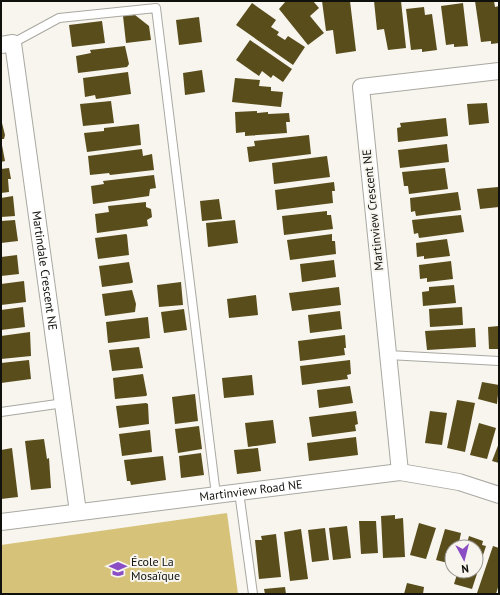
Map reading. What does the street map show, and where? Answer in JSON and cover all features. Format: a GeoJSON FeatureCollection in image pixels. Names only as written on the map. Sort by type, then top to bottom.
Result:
{"type":"FeatureCollection","features":[{"type":"Feature","properties":{"kind":"street","name":"Martindale Crescent NE"},"geometry":{"type":"LineString","coordinates":[[7,44],[64,404],[78,512]]}},
{"type":"Feature","properties":{"kind":"street","name":"Martinview Crescent NE"},"geometry":{"type":"LineString","coordinates":[[400,472],[361,87],[499,71]]}},
{"type":"Feature","properties":{"kind":"street","name":"Martinview Road NE"},"geometry":{"type":"LineString","coordinates":[[1,522],[400,472],[459,482],[499,495]]}},
{"type":"Feature","properties":{"kind":"lane"},"geometry":{"type":"LineString","coordinates":[[7,44],[59,18],[156,8],[216,495]]}},
{"type":"Feature","properties":{"kind":"lane"},"geometry":{"type":"LineString","coordinates":[[388,355],[499,361]]}},
{"type":"Feature","properties":{"kind":"lane"},"geometry":{"type":"LineString","coordinates":[[1,412],[64,404]]}},
{"type":"Feature","properties":{"kind":"lane"},"geometry":{"type":"LineString","coordinates":[[239,492],[254,594]]}},
{"type":"Feature","properties":{"kind":"shaded area","name":"École La Mosaïque"},"geometry":{"type":"Polygon","coordinates":[[[227,513],[238,594],[1,594],[1,545],[227,513]]]}},
{"type":"Feature","properties":{"kind":"building"},"geometry":{"type":"Polygon","coordinates":[[[286,1],[313,1],[319,8],[310,16],[324,33],[308,45],[279,9],[286,1]]]}},
{"type":"Feature","properties":{"kind":"building"},"geometry":{"type":"Polygon","coordinates":[[[322,1],[350,1],[356,51],[336,54],[333,30],[326,31],[322,1]]]}},
{"type":"Feature","properties":{"kind":"building"},"geometry":{"type":"Polygon","coordinates":[[[374,1],[401,1],[406,48],[388,50],[384,29],[377,30],[374,1]]]}},
{"type":"Feature","properties":{"kind":"building"},"geometry":{"type":"Polygon","coordinates":[[[475,1],[494,1],[495,7],[499,6],[499,43],[491,44],[491,41],[481,42],[475,1]]]}},
{"type":"Feature","properties":{"kind":"building"},"geometry":{"type":"Polygon","coordinates":[[[252,3],[276,20],[271,27],[279,32],[277,35],[285,40],[288,36],[305,47],[293,65],[236,25],[252,3]]]}},
{"type":"Feature","properties":{"kind":"building"},"geometry":{"type":"Polygon","coordinates":[[[463,3],[468,46],[454,47],[454,44],[446,45],[441,6],[463,3]]]}},
{"type":"Feature","properties":{"kind":"building"},"geometry":{"type":"Polygon","coordinates":[[[424,7],[425,15],[432,14],[437,50],[422,52],[422,49],[411,50],[406,9],[424,7]]]}},
{"type":"Feature","properties":{"kind":"building"},"geometry":{"type":"Polygon","coordinates":[[[135,15],[149,26],[151,40],[126,43],[123,16],[135,15]]]}},
{"type":"Feature","properties":{"kind":"building"},"geometry":{"type":"Polygon","coordinates":[[[199,17],[202,42],[179,45],[176,20],[199,17]]]}},
{"type":"Feature","properties":{"kind":"building"},"geometry":{"type":"Polygon","coordinates":[[[102,21],[105,43],[72,47],[69,25],[102,21]]]}},
{"type":"Feature","properties":{"kind":"building"},"geometry":{"type":"Polygon","coordinates":[[[250,40],[292,69],[283,82],[273,75],[271,78],[262,71],[259,76],[236,60],[250,40]]]}},
{"type":"Feature","properties":{"kind":"building"},"geometry":{"type":"Polygon","coordinates":[[[125,46],[129,64],[127,67],[78,73],[76,56],[91,53],[90,50],[125,46]]]}},
{"type":"Feature","properties":{"kind":"building"},"geometry":{"type":"Polygon","coordinates":[[[202,70],[205,92],[185,95],[183,73],[202,70]]]}},
{"type":"Feature","properties":{"kind":"building"},"geometry":{"type":"Polygon","coordinates":[[[128,72],[131,94],[96,99],[95,95],[85,97],[83,78],[128,72]]]}},
{"type":"Feature","properties":{"kind":"building"},"geometry":{"type":"Polygon","coordinates":[[[235,78],[260,80],[259,86],[271,87],[271,91],[283,92],[281,107],[232,102],[235,78]]]}},
{"type":"Feature","properties":{"kind":"building"},"geometry":{"type":"Polygon","coordinates":[[[111,101],[114,123],[83,126],[80,104],[111,101]]]}},
{"type":"Feature","properties":{"kind":"building"},"geometry":{"type":"Polygon","coordinates":[[[487,103],[489,123],[469,125],[467,104],[487,103]]]}},
{"type":"Feature","properties":{"kind":"building"},"geometry":{"type":"Polygon","coordinates":[[[257,111],[257,113],[268,112],[268,114],[289,113],[290,122],[286,122],[287,133],[245,136],[245,132],[236,133],[235,112],[257,111]]]}},
{"type":"Feature","properties":{"kind":"building"},"geometry":{"type":"Polygon","coordinates":[[[446,118],[448,136],[398,142],[397,128],[401,127],[400,123],[446,118]]]}},
{"type":"Feature","properties":{"kind":"building"},"geometry":{"type":"Polygon","coordinates":[[[1,119],[5,135],[4,139],[1,139],[1,119]]]}},
{"type":"Feature","properties":{"kind":"building"},"geometry":{"type":"Polygon","coordinates":[[[139,124],[141,145],[87,152],[84,133],[104,131],[104,128],[139,124]]]}},
{"type":"Feature","properties":{"kind":"building"},"geometry":{"type":"Polygon","coordinates":[[[309,135],[311,154],[249,162],[247,147],[255,146],[254,141],[309,135]]]}},
{"type":"Feature","properties":{"kind":"building"},"geometry":{"type":"Polygon","coordinates":[[[1,140],[5,161],[1,162],[1,140]]]}},
{"type":"Feature","properties":{"kind":"building"},"geometry":{"type":"Polygon","coordinates":[[[447,144],[449,162],[400,168],[398,150],[447,144]]]}},
{"type":"Feature","properties":{"kind":"building"},"geometry":{"type":"Polygon","coordinates":[[[142,149],[143,156],[152,154],[154,170],[110,175],[109,173],[90,175],[88,156],[142,149]]]}},
{"type":"Feature","properties":{"kind":"building"},"geometry":{"type":"Polygon","coordinates":[[[327,156],[330,177],[274,184],[272,163],[327,156]]]}},
{"type":"Feature","properties":{"kind":"building"},"geometry":{"type":"Polygon","coordinates":[[[9,168],[11,179],[8,179],[9,192],[1,193],[1,169],[9,168]]]}},
{"type":"Feature","properties":{"kind":"building"},"geometry":{"type":"Polygon","coordinates":[[[445,168],[448,189],[409,194],[408,186],[404,186],[402,172],[445,168]]]}},
{"type":"Feature","properties":{"kind":"building"},"geometry":{"type":"Polygon","coordinates":[[[154,175],[156,188],[150,189],[149,196],[93,204],[91,186],[104,184],[103,181],[154,175]]]}},
{"type":"Feature","properties":{"kind":"building"},"geometry":{"type":"Polygon","coordinates":[[[334,182],[335,191],[332,191],[333,203],[277,210],[275,190],[334,182]]]}},
{"type":"Feature","properties":{"kind":"building"},"geometry":{"type":"Polygon","coordinates":[[[498,187],[499,207],[480,209],[477,189],[498,187]]]}},
{"type":"Feature","properties":{"kind":"building"},"geometry":{"type":"Polygon","coordinates":[[[458,192],[461,210],[416,216],[415,211],[411,212],[410,198],[458,192]]]}},
{"type":"Feature","properties":{"kind":"building"},"geometry":{"type":"Polygon","coordinates":[[[13,196],[15,216],[1,217],[1,198],[13,196]]]}},
{"type":"Feature","properties":{"kind":"building"},"geometry":{"type":"Polygon","coordinates":[[[219,199],[222,219],[202,221],[200,201],[219,199]]]}},
{"type":"Feature","properties":{"kind":"building"},"geometry":{"type":"Polygon","coordinates":[[[146,202],[146,207],[151,209],[152,217],[147,220],[148,226],[97,233],[95,214],[109,212],[108,206],[146,202]]]}},
{"type":"Feature","properties":{"kind":"building"},"geometry":{"type":"Polygon","coordinates":[[[327,211],[327,215],[331,215],[333,229],[284,235],[282,216],[327,211]]]}},
{"type":"Feature","properties":{"kind":"building"},"geometry":{"type":"Polygon","coordinates":[[[461,215],[464,232],[419,238],[418,233],[414,234],[412,220],[461,215]]]}},
{"type":"Feature","properties":{"kind":"building"},"geometry":{"type":"Polygon","coordinates":[[[15,220],[18,241],[1,243],[1,221],[15,220]]]}},
{"type":"Feature","properties":{"kind":"building"},"geometry":{"type":"Polygon","coordinates":[[[235,220],[238,243],[208,247],[206,223],[235,220]]]}},
{"type":"Feature","properties":{"kind":"building"},"geometry":{"type":"Polygon","coordinates":[[[126,234],[129,255],[98,259],[95,238],[126,234]]]}},
{"type":"Feature","properties":{"kind":"building"},"geometry":{"type":"Polygon","coordinates":[[[332,234],[332,241],[335,241],[336,254],[290,260],[287,240],[332,234]]]}},
{"type":"Feature","properties":{"kind":"building"},"geometry":{"type":"Polygon","coordinates":[[[447,239],[450,256],[424,259],[424,256],[417,257],[416,243],[447,239]]]}},
{"type":"Feature","properties":{"kind":"building"},"geometry":{"type":"Polygon","coordinates":[[[17,255],[19,274],[1,276],[1,257],[17,255]]]}},
{"type":"Feature","properties":{"kind":"building"},"geometry":{"type":"Polygon","coordinates":[[[334,260],[336,277],[302,282],[300,264],[334,260]]]}},
{"type":"Feature","properties":{"kind":"building"},"geometry":{"type":"Polygon","coordinates":[[[451,261],[453,279],[427,282],[427,278],[420,279],[419,265],[451,261]]]}},
{"type":"Feature","properties":{"kind":"building"},"geometry":{"type":"Polygon","coordinates":[[[129,262],[132,283],[102,287],[99,266],[129,262]]]}},
{"type":"Feature","properties":{"kind":"building"},"geometry":{"type":"Polygon","coordinates":[[[24,281],[26,302],[1,305],[1,284],[24,281]]]}},
{"type":"Feature","properties":{"kind":"building"},"geometry":{"type":"Polygon","coordinates":[[[181,282],[183,305],[159,307],[157,285],[181,282]]]}},
{"type":"Feature","properties":{"kind":"building"},"geometry":{"type":"Polygon","coordinates":[[[454,285],[456,303],[423,306],[422,292],[429,291],[429,287],[454,285]]]}},
{"type":"Feature","properties":{"kind":"building"},"geometry":{"type":"Polygon","coordinates":[[[339,287],[341,305],[292,311],[289,293],[339,287]]]}},
{"type":"Feature","properties":{"kind":"building"},"geometry":{"type":"Polygon","coordinates":[[[132,290],[136,304],[135,312],[105,316],[102,294],[132,290]]]}},
{"type":"Feature","properties":{"kind":"building"},"geometry":{"type":"Polygon","coordinates":[[[256,295],[258,315],[229,318],[227,299],[256,295]]]}},
{"type":"Feature","properties":{"kind":"building"},"geometry":{"type":"Polygon","coordinates":[[[23,307],[25,327],[1,330],[1,310],[23,307]]]}},
{"type":"Feature","properties":{"kind":"building"},"geometry":{"type":"Polygon","coordinates":[[[462,307],[463,325],[430,327],[429,309],[462,307]]]}},
{"type":"Feature","properties":{"kind":"building"},"geometry":{"type":"Polygon","coordinates":[[[184,309],[187,330],[164,333],[161,312],[184,309]]]}},
{"type":"Feature","properties":{"kind":"building"},"geometry":{"type":"Polygon","coordinates":[[[340,311],[342,329],[310,333],[308,315],[340,311]]]}},
{"type":"Feature","properties":{"kind":"building"},"geometry":{"type":"Polygon","coordinates":[[[148,317],[150,338],[108,343],[106,322],[148,317]]]}},
{"type":"Feature","properties":{"kind":"building"},"geometry":{"type":"Polygon","coordinates":[[[499,326],[499,349],[489,349],[488,327],[499,326]]]}},
{"type":"Feature","properties":{"kind":"building"},"geometry":{"type":"Polygon","coordinates":[[[475,328],[476,347],[427,350],[425,331],[475,328]]]}},
{"type":"Feature","properties":{"kind":"building"},"geometry":{"type":"Polygon","coordinates":[[[30,332],[31,356],[1,359],[1,336],[30,332]]]}},
{"type":"Feature","properties":{"kind":"building"},"geometry":{"type":"Polygon","coordinates":[[[345,335],[345,355],[300,361],[298,341],[345,335]]]}},
{"type":"Feature","properties":{"kind":"building"},"geometry":{"type":"Polygon","coordinates":[[[139,347],[143,368],[112,371],[109,350],[139,347]]]}},
{"type":"Feature","properties":{"kind":"building"},"geometry":{"type":"Polygon","coordinates":[[[29,360],[31,379],[1,383],[1,363],[29,360]]]}},
{"type":"Feature","properties":{"kind":"building"},"geometry":{"type":"Polygon","coordinates":[[[350,360],[351,374],[347,375],[348,379],[302,385],[300,366],[350,360]]]}},
{"type":"Feature","properties":{"kind":"building"},"geometry":{"type":"Polygon","coordinates":[[[143,374],[146,396],[115,399],[113,378],[143,374]]]}},
{"type":"Feature","properties":{"kind":"building"},"geometry":{"type":"Polygon","coordinates":[[[252,375],[254,395],[224,398],[222,378],[252,375]]]}},
{"type":"Feature","properties":{"kind":"building"},"geometry":{"type":"Polygon","coordinates":[[[482,382],[499,385],[497,404],[478,399],[482,382]]]}},
{"type":"Feature","properties":{"kind":"building"},"geometry":{"type":"Polygon","coordinates":[[[350,386],[353,403],[319,408],[317,390],[350,386]]]}},
{"type":"Feature","properties":{"kind":"building"},"geometry":{"type":"Polygon","coordinates":[[[195,394],[198,421],[175,424],[172,397],[195,394]]]}},
{"type":"Feature","properties":{"kind":"building"},"geometry":{"type":"Polygon","coordinates":[[[457,400],[475,403],[465,452],[447,448],[457,400]]]}},
{"type":"Feature","properties":{"kind":"building"},"geometry":{"type":"Polygon","coordinates":[[[148,404],[149,424],[119,428],[116,406],[148,404]]]}},
{"type":"Feature","properties":{"kind":"building"},"geometry":{"type":"Polygon","coordinates":[[[356,411],[358,424],[355,425],[356,431],[312,437],[309,417],[356,411]]]}},
{"type":"Feature","properties":{"kind":"building"},"geometry":{"type":"Polygon","coordinates":[[[430,411],[447,413],[442,445],[425,443],[430,411]]]}},
{"type":"Feature","properties":{"kind":"building"},"geometry":{"type":"Polygon","coordinates":[[[273,420],[276,443],[248,447],[245,423],[273,420]]]}},
{"type":"Feature","properties":{"kind":"building"},"geometry":{"type":"Polygon","coordinates":[[[479,423],[496,428],[487,459],[470,455],[479,423]]]}},
{"type":"Feature","properties":{"kind":"building"},"geometry":{"type":"Polygon","coordinates":[[[199,426],[202,449],[178,453],[175,429],[199,426]]]}},
{"type":"Feature","properties":{"kind":"building"},"geometry":{"type":"Polygon","coordinates":[[[150,430],[152,452],[122,456],[119,434],[150,430]]]}},
{"type":"Feature","properties":{"kind":"building"},"geometry":{"type":"Polygon","coordinates":[[[356,437],[358,455],[309,461],[307,443],[356,437]]]}},
{"type":"Feature","properties":{"kind":"building"},"geometry":{"type":"Polygon","coordinates":[[[44,439],[47,459],[49,458],[51,488],[31,490],[25,441],[44,439]]]}},
{"type":"Feature","properties":{"kind":"building"},"geometry":{"type":"Polygon","coordinates":[[[499,443],[499,463],[492,461],[499,443]]]}},
{"type":"Feature","properties":{"kind":"building"},"geometry":{"type":"Polygon","coordinates":[[[12,448],[18,497],[1,499],[1,450],[12,448]]]}},
{"type":"Feature","properties":{"kind":"building"},"geometry":{"type":"Polygon","coordinates":[[[258,448],[261,471],[237,474],[234,450],[258,448]]]}},
{"type":"Feature","properties":{"kind":"building"},"geometry":{"type":"Polygon","coordinates":[[[201,453],[204,475],[181,478],[179,456],[201,453]]]}},
{"type":"Feature","properties":{"kind":"building"},"geometry":{"type":"Polygon","coordinates":[[[163,456],[166,480],[131,485],[130,481],[127,481],[124,460],[163,456]]]}},
{"type":"Feature","properties":{"kind":"building"},"geometry":{"type":"Polygon","coordinates":[[[395,515],[395,519],[403,518],[405,557],[383,558],[381,516],[395,515]]]}},
{"type":"Feature","properties":{"kind":"building"},"geometry":{"type":"Polygon","coordinates":[[[359,521],[376,521],[378,553],[361,554],[359,521]]]}},
{"type":"Feature","properties":{"kind":"building"},"geometry":{"type":"Polygon","coordinates":[[[419,523],[436,528],[426,559],[410,555],[419,523]]]}},
{"type":"Feature","properties":{"kind":"building"},"geometry":{"type":"Polygon","coordinates":[[[347,526],[351,558],[333,560],[329,528],[347,526]]]}},
{"type":"Feature","properties":{"kind":"building"},"geometry":{"type":"Polygon","coordinates":[[[325,528],[329,560],[312,562],[308,530],[325,528]]]}},
{"type":"Feature","properties":{"kind":"building"},"geometry":{"type":"Polygon","coordinates":[[[301,529],[308,579],[290,581],[284,532],[301,529]]]}},
{"type":"Feature","properties":{"kind":"building"},"geometry":{"type":"Polygon","coordinates":[[[445,529],[461,533],[460,539],[444,539],[444,562],[436,560],[445,529]]]}},
{"type":"Feature","properties":{"kind":"building"},"geometry":{"type":"Polygon","coordinates":[[[276,534],[281,577],[259,579],[255,540],[262,540],[261,536],[276,534]]]}},
{"type":"Feature","properties":{"kind":"building"},"geometry":{"type":"Polygon","coordinates":[[[469,536],[477,539],[468,539],[469,536]]]}},
{"type":"Feature","properties":{"kind":"building"},"geometry":{"type":"Polygon","coordinates":[[[493,546],[499,548],[499,584],[496,594],[477,593],[482,579],[484,579],[484,572],[493,546]]]}},
{"type":"Feature","properties":{"kind":"building"},"geometry":{"type":"Polygon","coordinates":[[[456,579],[475,579],[472,589],[454,584],[456,579]]]}},
{"type":"Feature","properties":{"kind":"building"},"geometry":{"type":"Polygon","coordinates":[[[407,583],[424,587],[423,594],[404,594],[407,583]]]}},
{"type":"Feature","properties":{"kind":"building"},"geometry":{"type":"Polygon","coordinates":[[[285,587],[286,594],[265,594],[264,589],[285,587]]]}},
{"type":"Feature","properties":{"kind":"place","name":"École La Mosaïque"},"geometry":{"type":"Point","coordinates":[118,569]}}]}
